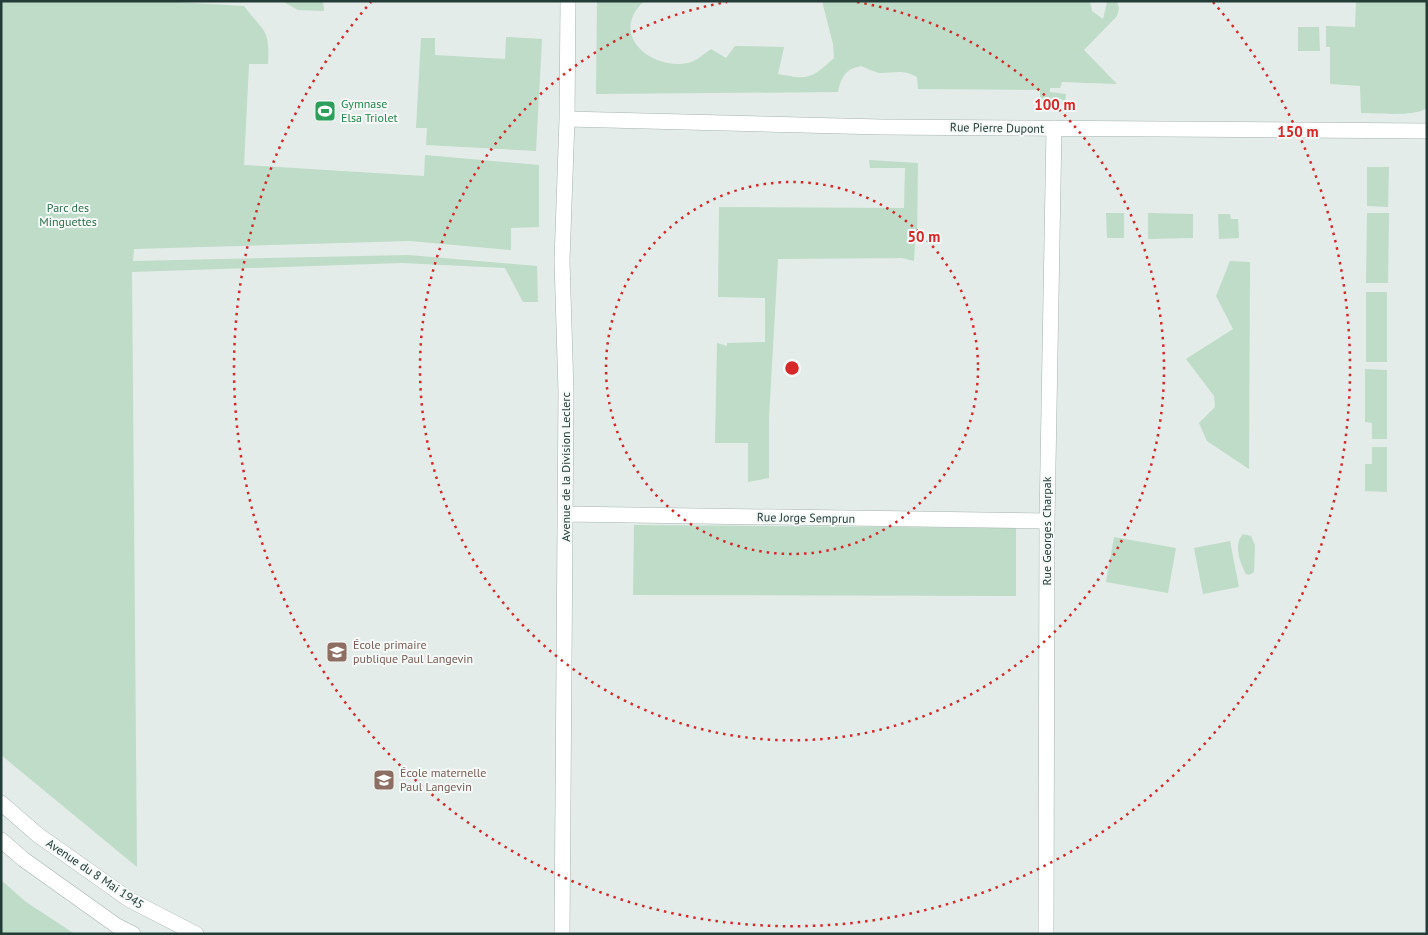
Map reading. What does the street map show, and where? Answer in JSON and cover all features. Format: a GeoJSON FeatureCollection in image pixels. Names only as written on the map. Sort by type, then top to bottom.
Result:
{"type":"FeatureCollection","features":[{"type":"Feature","properties":{"kind":"street","name":"Avenue de la Division Leclerc"},"geometry":{"type":"LineString","coordinates":[[562,934],[566,392],[562,261],[568,119],[568,1]]}},
{"type":"Feature","properties":{"kind":"street","name":"Rue Pierre Dupont"},"geometry":{"type":"LineString","coordinates":[[568,119],[880,127],[1427,131]]}},
{"type":"Feature","properties":{"kind":"street","name":"Rue Georges Charpak"},"geometry":{"type":"LineString","coordinates":[[1046,934],[1047,521],[1054,128]]}},
{"type":"Feature","properties":{"kind":"street","name":"Rue Jorge Semprun"},"geometry":{"type":"LineString","coordinates":[[565,514],[1047,521]]}},
{"type":"Feature","properties":{"kind":"street","name":"Avenue du 8 Mai 1945"},"geometry":{"type":"LineString","coordinates":[[1,803],[38,835],[130,900],[196,934]]}},
{"type":"Feature","properties":{"kind":"street"},"geometry":{"type":"LineString","coordinates":[[1,840],[117,926],[133,934]]}},
{"type":"Feature","properties":{"kind":"green space","name":"Parc des Minguettes"},"geometry":{"type":"Polygon","coordinates":[[[1,1],[159,1],[244,6],[261,26],[267,37],[268,64],[249,64],[244,165],[424,176],[425,155],[539,165],[539,227],[511,228],[511,250],[410,241],[134,249],[133,261],[409,255],[537,266],[538,302],[523,302],[505,268],[402,263],[132,272],[137,867],[1,755],[1,1]]]}},
{"type":"Feature","properties":{"kind":"green space"},"geometry":{"type":"Polygon","coordinates":[[[282,1],[323,1],[324,11],[298,10],[282,1]]]}},
{"type":"Feature","properties":{"kind":"green space"},"geometry":{"type":"Polygon","coordinates":[[[597,1],[644,1],[634,14],[630,27],[633,39],[640,49],[651,57],[664,62],[677,64],[691,62],[711,49],[726,58],[735,46],[784,47],[778,74],[803,77],[814,74],[834,58],[833,44],[822,1],[1090,1],[1092,11],[1103,19],[1107,2],[1117,1],[1119,8],[1117,16],[1084,50],[1117,84],[1062,82],[1060,88],[1050,88],[1050,92],[1066,94],[1065,107],[1062,107],[1062,99],[1053,99],[1052,110],[1040,110],[1040,90],[918,89],[917,77],[899,72],[880,73],[861,66],[847,72],[838,92],[596,94],[597,1]]]}},
{"type":"Feature","properties":{"kind":"green space"},"geometry":{"type":"Polygon","coordinates":[[[1356,1],[1427,1],[1427,108],[1405,114],[1361,113],[1360,86],[1330,84],[1330,47],[1326,47],[1326,26],[1355,27],[1356,1]]]}},
{"type":"Feature","properties":{"kind":"green space"},"geometry":{"type":"Polygon","coordinates":[[[1298,27],[1319,27],[1320,51],[1298,51],[1298,27]]]}},
{"type":"Feature","properties":{"kind":"green space"},"geometry":{"type":"Polygon","coordinates":[[[506,37],[542,39],[536,151],[426,145],[427,128],[416,128],[421,38],[435,38],[435,55],[505,59],[506,37]]]}},
{"type":"Feature","properties":{"kind":"green space"},"geometry":{"type":"Polygon","coordinates":[[[869,160],[918,163],[917,242],[915,243],[914,261],[902,258],[778,259],[769,417],[769,478],[748,482],[748,443],[715,443],[717,343],[727,346],[727,343],[765,342],[765,298],[718,297],[719,207],[904,208],[905,168],[870,168],[869,160]]]}},
{"type":"Feature","properties":{"kind":"green space"},"geometry":{"type":"Polygon","coordinates":[[[1367,167],[1389,167],[1388,207],[1367,206],[1367,167]]]}},
{"type":"Feature","properties":{"kind":"green space"},"geometry":{"type":"Polygon","coordinates":[[[1106,213],[1124,213],[1124,238],[1107,238],[1106,213]]]}},
{"type":"Feature","properties":{"kind":"green space"},"geometry":{"type":"Polygon","coordinates":[[[1148,213],[1193,214],[1193,238],[1148,239],[1148,213]]]}},
{"type":"Feature","properties":{"kind":"green space"},"geometry":{"type":"Polygon","coordinates":[[[1367,213],[1389,213],[1388,283],[1366,283],[1367,213]]]}},
{"type":"Feature","properties":{"kind":"green space"},"geometry":{"type":"Polygon","coordinates":[[[1218,214],[1230,214],[1231,219],[1238,219],[1239,238],[1219,239],[1218,214]]]}},
{"type":"Feature","properties":{"kind":"green space"},"geometry":{"type":"Polygon","coordinates":[[[1230,261],[1250,262],[1249,469],[1207,441],[1199,423],[1215,407],[1214,396],[1186,359],[1233,329],[1216,296],[1230,261]]]}},
{"type":"Feature","properties":{"kind":"green space"},"geometry":{"type":"Polygon","coordinates":[[[1366,292],[1387,292],[1387,362],[1366,362],[1366,292]]]}},
{"type":"Feature","properties":{"kind":"green space"},"geometry":{"type":"Polygon","coordinates":[[[1365,369],[1387,370],[1387,439],[1372,439],[1372,423],[1365,422],[1365,369]]]}},
{"type":"Feature","properties":{"kind":"green space"},"geometry":{"type":"Polygon","coordinates":[[[1372,447],[1387,447],[1387,492],[1365,491],[1365,464],[1372,464],[1372,447]]]}},
{"type":"Feature","properties":{"kind":"green space"},"geometry":{"type":"Polygon","coordinates":[[[634,525],[1016,528],[1016,596],[633,595],[634,525]]]}},
{"type":"Feature","properties":{"kind":"green space"},"geometry":{"type":"Polygon","coordinates":[[[1243,534],[1251,536],[1255,545],[1254,572],[1249,575],[1246,574],[1238,554],[1238,543],[1243,534]]]}},
{"type":"Feature","properties":{"kind":"green space"},"geometry":{"type":"Polygon","coordinates":[[[1114,537],[1176,548],[1168,593],[1106,582],[1114,537]]]}},
{"type":"Feature","properties":{"kind":"green space"},"geometry":{"type":"Polygon","coordinates":[[[1230,541],[1239,587],[1203,594],[1194,548],[1230,541]]]}},
{"type":"Feature","properties":{"kind":"green space"},"geometry":{"type":"Polygon","coordinates":[[[1,880],[26,902],[75,934],[1,934],[1,880]]]}},
{"type":"Feature","properties":{"kind":"place","name":"Gymnase Elsa Triolet"},"geometry":{"type":"Point","coordinates":[325,111]}},
{"type":"Feature","properties":{"kind":"place","name":"École primaire publique Paul Langevin"},"geometry":{"type":"Point","coordinates":[337,652]}},
{"type":"Feature","properties":{"kind":"place","name":"École maternelle Paul Langevin"},"geometry":{"type":"Point","coordinates":[384,780]}}]}
